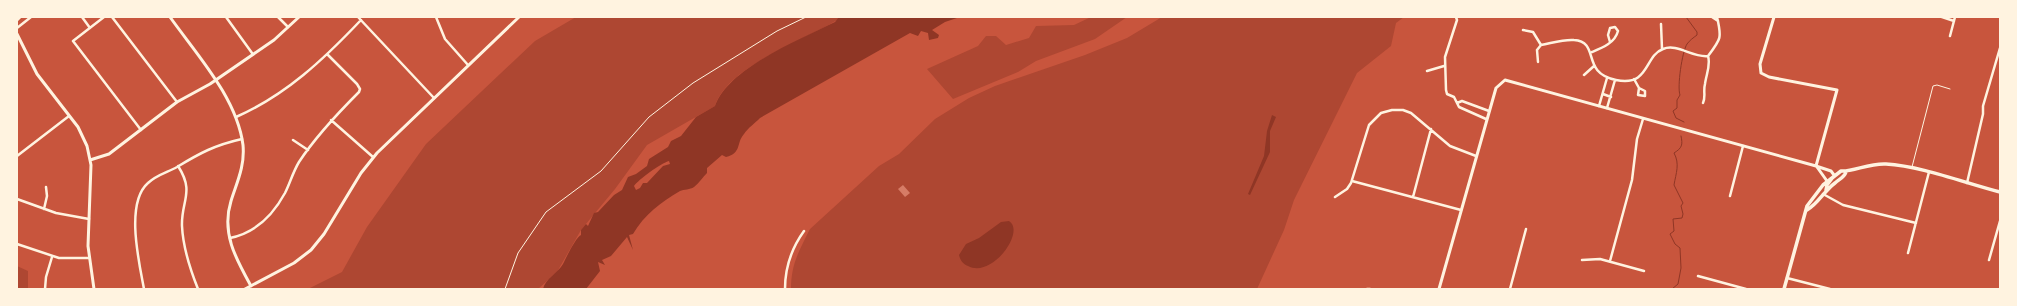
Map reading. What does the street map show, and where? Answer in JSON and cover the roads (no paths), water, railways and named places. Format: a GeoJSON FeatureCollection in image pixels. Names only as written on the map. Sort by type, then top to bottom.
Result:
{"type":"FeatureCollection","features":[{"type":"Feature","properties":{"kind":"main road"},"geometry":{"type":"LineString","coordinates":[[1784,289],[1810,200],[1826,181],[1834,175],[1861,166],[1877,164],[1912,168],[2000,192]]}},
{"type":"Feature","properties":{"kind":"main road"},"geometry":{"type":"LineString","coordinates":[[1807,210],[1813,207],[1826,190],[1845,176],[1846,172]]}},
{"type":"Feature","properties":{"kind":"main road"},"geometry":{"type":"LineString","coordinates":[[1826,190],[1834,175]]}},
{"type":"Feature","properties":{"kind":"street"},"geometry":{"type":"LineString","coordinates":[[17,20],[20,17]]}},
{"type":"Feature","properties":{"kind":"street"},"geometry":{"type":"LineString","coordinates":[[17,28],[31,17]]}},
{"type":"Feature","properties":{"kind":"street"},"geometry":{"type":"LineString","coordinates":[[82,17],[90,28]]}},
{"type":"Feature","properties":{"kind":"street"},"geometry":{"type":"LineString","coordinates":[[104,17],[73,41],[141,130]]}},
{"type":"Feature","properties":{"kind":"street"},"geometry":{"type":"LineString","coordinates":[[112,17],[177,102]]}},
{"type":"Feature","properties":{"kind":"street"},"geometry":{"type":"LineString","coordinates":[[170,17],[215,80],[236,117],[242,139],[243,155],[241,172],[228,213],[229,238],[234,255],[251,288]]}},
{"type":"Feature","properties":{"kind":"street"},"geometry":{"type":"LineString","coordinates":[[226,17],[252,53]]}},
{"type":"Feature","properties":{"kind":"street"},"geometry":{"type":"LineString","coordinates":[[278,17],[288,27]]}},
{"type":"Feature","properties":{"kind":"street"},"geometry":{"type":"LineString","coordinates":[[90,160],[109,154],[177,102],[215,80],[252,53],[274,40],[299,17]]}},
{"type":"Feature","properties":{"kind":"street"},"geometry":{"type":"LineString","coordinates":[[358,17],[434,98]]}},
{"type":"Feature","properties":{"kind":"street"},"geometry":{"type":"LineString","coordinates":[[436,17],[445,39],[468,65]]}},
{"type":"Feature","properties":{"kind":"street"},"geometry":{"type":"LineString","coordinates":[[245,289],[251,288],[294,264],[311,250],[324,234],[361,172],[373,158],[519,17]]}},
{"type":"Feature","properties":{"kind":"street"},"geometry":{"type":"LineString","coordinates":[[1456,17],[1457,20],[1448,45],[1444,66],[1447,77],[1446,90],[1463,109],[1486,119]]}},
{"type":"Feature","properties":{"kind":"street"},"geometry":{"type":"LineString","coordinates":[[1712,17],[1718,21]]}},
{"type":"Feature","properties":{"kind":"street"},"geometry":{"type":"LineString","coordinates":[[1703,103],[1705,96],[1704,85],[1709,64],[1708,56],[1720,39],[1721,33],[1717,17]]}},
{"type":"Feature","properties":{"kind":"street"},"geometry":{"type":"LineString","coordinates":[[1774,17],[1760,64],[1762,73],[1769,77],[1837,90],[1816,166]]}},
{"type":"Feature","properties":{"kind":"street"},"geometry":{"type":"LineString","coordinates":[[1942,17],[1954,21]]}},
{"type":"Feature","properties":{"kind":"street"},"geometry":{"type":"LineString","coordinates":[[1950,36],[1955,17]]}},
{"type":"Feature","properties":{"kind":"street"},"geometry":{"type":"LineString","coordinates":[[236,117],[259,106],[286,90],[328,54],[361,20]]}},
{"type":"Feature","properties":{"kind":"street"},"geometry":{"type":"LineString","coordinates":[[1661,24],[1662,49]]}},
{"type":"Feature","properties":{"kind":"street"},"geometry":{"type":"LineString","coordinates":[[1592,52],[1603,48],[1610,42],[1617,35],[1618,31],[1615,27],[1610,28],[1608,31],[1610,42]]}},
{"type":"Feature","properties":{"kind":"street"},"geometry":{"type":"LineString","coordinates":[[1523,30],[1533,32],[1541,45]]}},
{"type":"Feature","properties":{"kind":"street"},"geometry":{"type":"LineString","coordinates":[[17,34],[37,74],[85,139],[90,160],[89,258],[94,289]]}},
{"type":"Feature","properties":{"kind":"street"},"geometry":{"type":"LineString","coordinates":[[1538,62],[1537,50],[1541,45],[1575,40],[1585,44],[1592,52],[1594,66],[1600,75],[1615,80],[1626,81],[1634,79],[1644,72],[1657,53],[1662,49],[1668,48],[1708,56]]}},
{"type":"Feature","properties":{"kind":"street"},"geometry":{"type":"LineString","coordinates":[[1967,183],[1983,114],[1983,106],[2000,48]]}},
{"type":"Feature","properties":{"kind":"street"},"geometry":{"type":"LineString","coordinates":[[229,238],[248,232],[261,224],[281,199],[299,163],[308,150],[331,120],[360,89],[328,54]]}},
{"type":"Feature","properties":{"kind":"street"},"geometry":{"type":"LineString","coordinates":[[1427,71],[1444,66]]}},
{"type":"Feature","properties":{"kind":"street"},"geometry":{"type":"LineString","coordinates":[[1584,75],[1594,66]]}},
{"type":"Feature","properties":{"kind":"street"},"geometry":{"type":"LineString","coordinates":[[1599,107],[1607,78]]}},
{"type":"Feature","properties":{"kind":"street"},"geometry":{"type":"LineString","coordinates":[[1634,79],[1639,88]]}},
{"type":"Feature","properties":{"kind":"street"},"geometry":{"type":"LineString","coordinates":[[1439,289],[1486,119],[1496,88],[1500,82],[1505,80],[1816,166],[1831,171],[1834,175]]}},
{"type":"Feature","properties":{"kind":"street"},"geometry":{"type":"LineString","coordinates":[[1607,109],[1615,80]]}},
{"type":"Feature","properties":{"kind":"street"},"geometry":{"type":"LineString","coordinates":[[1603,94],[1610,97]]}},
{"type":"Feature","properties":{"kind":"street"},"geometry":{"type":"LineString","coordinates":[[1458,103],[1462,101],[1489,111]]}},
{"type":"Feature","properties":{"kind":"street"},"geometry":{"type":"LineString","coordinates":[[1335,197],[1347,189],[1352,180],[1366,130],[1374,118],[1381,113],[1392,110],[1406,111],[1416,116],[1455,149],[1476,156]]}},
{"type":"Feature","properties":{"kind":"street"},"geometry":{"type":"LineString","coordinates":[[17,156],[69,116]]}},
{"type":"Feature","properties":{"kind":"street"},"geometry":{"type":"LineString","coordinates":[[1610,261],[1632,180],[1636,139],[1643,119]]}},
{"type":"Feature","properties":{"kind":"street"},"geometry":{"type":"LineString","coordinates":[[331,120],[373,158]]}},
{"type":"Feature","properties":{"kind":"street"},"geometry":{"type":"LineString","coordinates":[[1413,197],[1431,129]]}},
{"type":"Feature","properties":{"kind":"street"},"geometry":{"type":"LineString","coordinates":[[144,289],[137,245],[137,200],[142,190],[148,183],[207,149],[242,139]]}},
{"type":"Feature","properties":{"kind":"street"},"geometry":{"type":"LineString","coordinates":[[293,140],[308,150]]}},
{"type":"Feature","properties":{"kind":"street"},"geometry":{"type":"LineString","coordinates":[[1730,196],[1743,146]]}},
{"type":"Feature","properties":{"kind":"street"},"geometry":{"type":"LineString","coordinates":[[178,166],[184,178],[187,190],[182,221],[184,240],[188,263],[198,289]]}},
{"type":"Feature","properties":{"kind":"street"},"geometry":{"type":"LineString","coordinates":[[1816,166],[1823,173],[1826,181]]}},
{"type":"Feature","properties":{"kind":"street"},"geometry":{"type":"LineString","coordinates":[[1908,253],[1929,172]]}},
{"type":"Feature","properties":{"kind":"street"},"geometry":{"type":"LineString","coordinates":[[1352,180],[1461,210]]}},
{"type":"Feature","properties":{"kind":"street"},"geometry":{"type":"LineString","coordinates":[[44,209],[47,196],[46,187]]}},
{"type":"Feature","properties":{"kind":"street"},"geometry":{"type":"LineString","coordinates":[[1823,193],[1843,205],[1916,223]]}},
{"type":"Feature","properties":{"kind":"street"},"geometry":{"type":"LineString","coordinates":[[17,199],[63,215],[89,219]]}},
{"type":"Feature","properties":{"kind":"street"},"geometry":{"type":"LineString","coordinates":[[1989,260],[2000,221]]}},
{"type":"Feature","properties":{"kind":"street"},"geometry":{"type":"LineString","coordinates":[[1510,289],[1526,229]]}},
{"type":"Feature","properties":{"kind":"street"},"geometry":{"type":"LineString","coordinates":[[786,289],[788,261],[796,242],[804,231]]}},
{"type":"Feature","properties":{"kind":"street"},"geometry":{"type":"LineString","coordinates":[[17,244],[52,257],[89,258]]}},
{"type":"Feature","properties":{"kind":"street"},"geometry":{"type":"LineString","coordinates":[[45,289],[46,277],[52,257]]}},
{"type":"Feature","properties":{"kind":"street"},"geometry":{"type":"LineString","coordinates":[[1582,260],[1595,258],[1644,271]]}},
{"type":"Feature","properties":{"kind":"street"},"geometry":{"type":"LineString","coordinates":[[1698,276],[1746,289]]}},
{"type":"Feature","properties":{"kind":"street"},"geometry":{"type":"LineString","coordinates":[[1787,278],[1830,289]]}},
{"type":"Feature","properties":{"kind":"lane"},"geometry":{"type":"LineString","coordinates":[[1912,168],[1933,86],[1937,85],[1950,89]]}},
{"type":"Feature","properties":{"kind":"waterway"},"geometry":{"type":"LineString","coordinates":[[1684,122],[1676,118],[1673,111],[1677,108],[1677,100],[1680,95],[1680,77],[1685,48],[1687,44],[1697,35],[1697,32],[1686,17]]}},
{"type":"Feature","properties":{"kind":"waterway"},"geometry":{"type":"LineString","coordinates":[[1672,289],[1678,284],[1681,268],[1680,248],[1675,244],[1670,234],[1674,231],[1673,219],[1682,218],[1683,214],[1681,206],[1683,203],[1674,185],[1677,165],[1674,153],[1679,150],[1681,146],[1681,136]]}}]}
